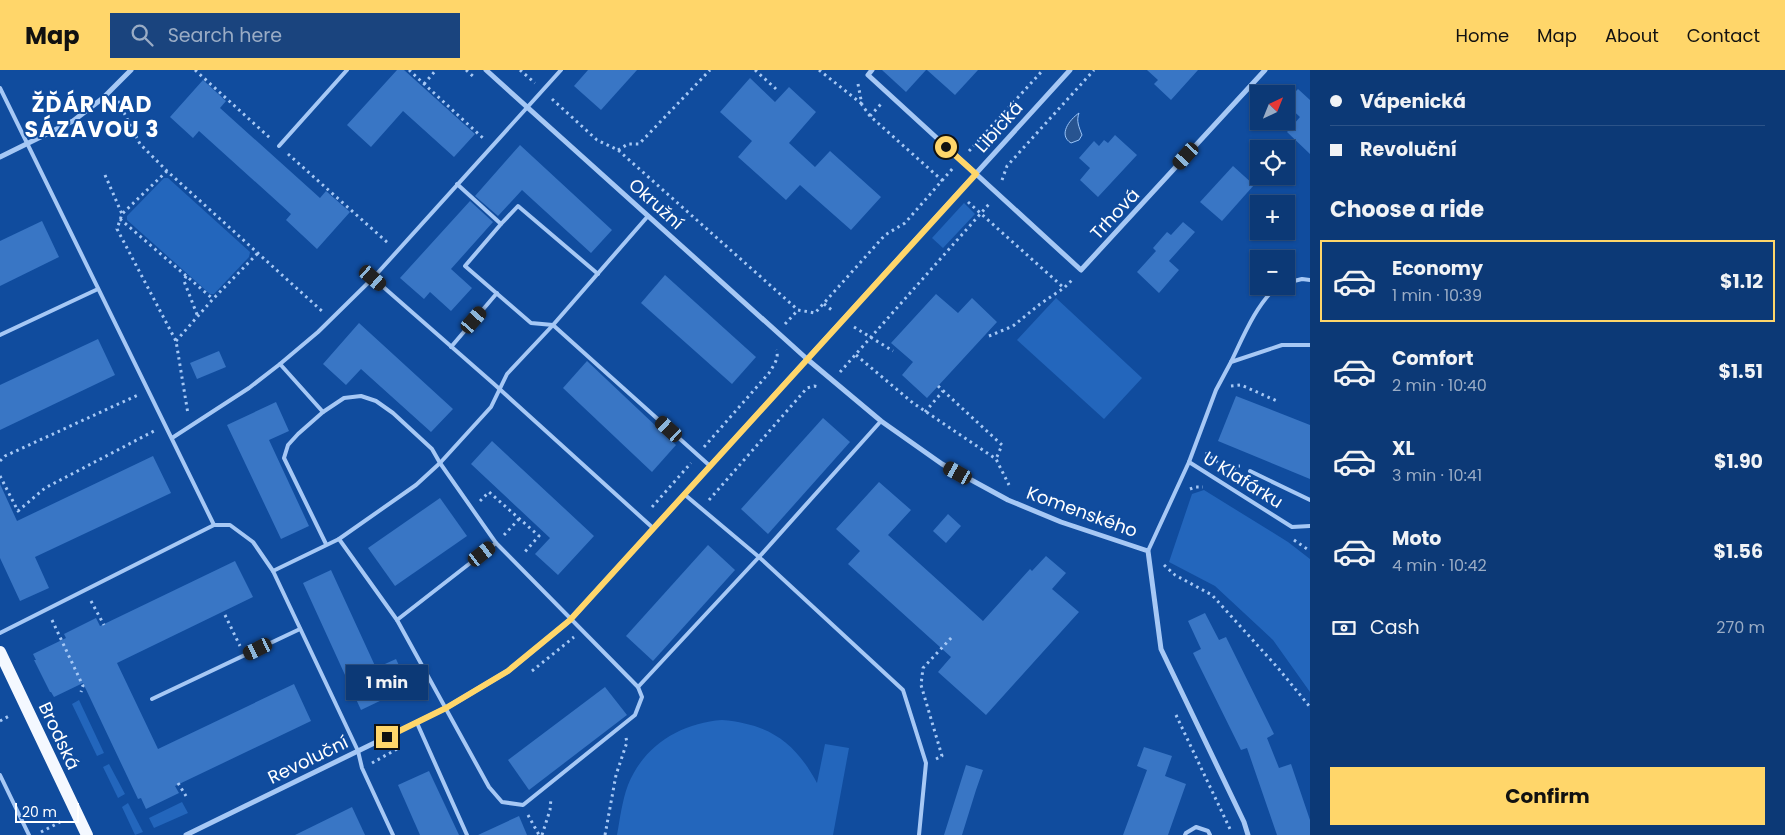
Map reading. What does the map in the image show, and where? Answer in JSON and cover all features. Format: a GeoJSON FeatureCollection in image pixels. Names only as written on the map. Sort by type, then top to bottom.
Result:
{"type":"FeatureCollection","features":[{"type":"Feature","properties":{"kind":"main road","name":"Brodská"},"geometry":{"type":"LineString","coordinates":[[0,652],[87,835]]}},
{"type":"Feature","properties":{"kind":"street"},"geometry":{"type":"LineString","coordinates":[[0,157],[73,121],[103,98],[131,70]]}},
{"type":"Feature","properties":{"kind":"street","name":"Okružní"},"geometry":{"type":"LineString","coordinates":[[486,70],[807,359]]}},
{"type":"Feature","properties":{"kind":"street"},"geometry":{"type":"LineString","coordinates":[[868,75],[872,70]]}},
{"type":"Feature","properties":{"kind":"street","name":"Libická"},"geometry":{"type":"LineString","coordinates":[[807,359],[1070,70]]}},
{"type":"Feature","properties":{"kind":"street","name":"Trhová"},"geometry":{"type":"LineString","coordinates":[[868,75],[1081,270],[1265,70]]}},
{"type":"Feature","properties":{"kind":"street","name":"Komenského"},"geometry":{"type":"LineString","coordinates":[[807,359],[880,420],[942,464],[1008,500],[1061,522],[1148,551],[1161,649],[1244,822],[1248,835]]}},
{"type":"Feature","properties":{"kind":"street","name":"Revoluční"},"geometry":{"type":"LineString","coordinates":[[186,835],[446,708],[508,671],[570,620],[807,359]]}},
{"type":"Feature","properties":{"kind":"lane"},"geometry":{"type":"LineString","coordinates":[[279,146],[347,70]]}},
{"type":"Feature","properties":{"kind":"lane"},"geometry":{"type":"LineString","coordinates":[[172,438],[280,364],[330,320],[373,278],[561,70]]}},
{"type":"Feature","properties":{"kind":"lane"},"geometry":{"type":"LineString","coordinates":[[0,88],[214,524]]}},
{"type":"Feature","properties":{"kind":"lane"},"geometry":{"type":"LineString","coordinates":[[458,184],[501,224]]}},
{"type":"Feature","properties":{"kind":"lane"},"geometry":{"type":"LineString","coordinates":[[598,274],[518,206],[465,266],[531,324],[553,325],[710,466]]}},
{"type":"Feature","properties":{"kind":"lane"},"geometry":{"type":"LineString","coordinates":[[273,571],[339,539],[416,485],[440,463],[491,407],[507,374],[553,325],[648,216]]}},
{"type":"Feature","properties":{"kind":"lane"},"geometry":{"type":"LineString","coordinates":[[373,278],[653,528]]}},
{"type":"Feature","properties":{"kind":"lane"},"geometry":{"type":"LineString","coordinates":[[1295,281],[1310,280]]}},
{"type":"Feature","properties":{"kind":"lane"},"geometry":{"type":"LineString","coordinates":[[0,335],[98,289]]}},
{"type":"Feature","properties":{"kind":"lane"},"geometry":{"type":"LineString","coordinates":[[451,347],[497,293]]}},
{"type":"Feature","properties":{"kind":"lane","name":"U Klafárku"},"geometry":{"type":"LineString","coordinates":[[1148,551],[1189,462],[1216,390],[1256,310],[1268,295]]}},
{"type":"Feature","properties":{"kind":"lane"},"geometry":{"type":"LineString","coordinates":[[1231,362],[1282,345],[1310,345]]}},
{"type":"Feature","properties":{"kind":"lane"},"geometry":{"type":"LineString","coordinates":[[280,364],[323,412]]}},
{"type":"Feature","properties":{"kind":"lane"},"geometry":{"type":"LineString","coordinates":[[326,544],[284,458],[288,445],[323,412],[344,398],[361,396],[376,401],[393,413],[432,449],[496,543],[638,687],[642,697],[635,715],[523,805],[502,802],[489,787],[398,620],[339,539]]}},
{"type":"Feature","properties":{"kind":"lane"},"geometry":{"type":"LineString","coordinates":[[638,687],[759,557],[880,420]]}},
{"type":"Feature","properties":{"kind":"lane","name":"U Klafárku"},"geometry":{"type":"LineString","coordinates":[[1189,462],[1292,527],[1310,526]]}},
{"type":"Feature","properties":{"kind":"lane"},"geometry":{"type":"LineString","coordinates":[[1250,472],[1310,500]]}},
{"type":"Feature","properties":{"kind":"lane"},"geometry":{"type":"LineString","coordinates":[[684,494],[759,557],[903,690],[926,763],[918,835]]}},
{"type":"Feature","properties":{"kind":"lane"},"geometry":{"type":"LineString","coordinates":[[0,633],[214,524],[230,525],[253,542],[273,571],[358,751],[362,768],[393,835]]}},
{"type":"Feature","properties":{"kind":"lane"},"geometry":{"type":"LineString","coordinates":[[398,620],[496,543]]}},
{"type":"Feature","properties":{"kind":"lane"},"geometry":{"type":"LineString","coordinates":[[152,699],[300,629]]}},
{"type":"Feature","properties":{"kind":"lane"},"geometry":{"type":"LineString","coordinates":[[416,723],[467,835]]}},
{"type":"Feature","properties":{"kind":"lane"},"geometry":{"type":"LineString","coordinates":[[0,775],[29,835]]}},
{"type":"Feature","properties":{"kind":"lane"},"geometry":{"type":"LineString","coordinates":[[1185,835],[1196,827],[1208,831],[1210,835]]}},
{"type":"Feature","properties":{"kind":"path"},"geometry":{"type":"LineString","coordinates":[[195,70],[397,252]]}},
{"type":"Feature","properties":{"kind":"path"},"geometry":{"type":"LineString","coordinates":[[409,70],[492,146]]}},
{"type":"Feature","properties":{"kind":"path"},"geometry":{"type":"LineString","coordinates":[[424,84],[436,70]]}},
{"type":"Feature","properties":{"kind":"path"},"geometry":{"type":"LineString","coordinates":[[520,70],[597,140],[618,150],[798,310],[815,313],[886,235],[905,223],[1043,70]]}},
{"type":"Feature","properties":{"kind":"path"},"geometry":{"type":"LineString","coordinates":[[618,150],[628,144],[639,144],[710,70]]}},
{"type":"Feature","properties":{"kind":"path"},"geometry":{"type":"LineString","coordinates":[[755,70],[776,90]]}},
{"type":"Feature","properties":{"kind":"path"},"geometry":{"type":"LineString","coordinates":[[819,70],[862,105],[870,116],[943,181]]}},
{"type":"Feature","properties":{"kind":"path"},"geometry":{"type":"LineString","coordinates":[[998,194],[1007,166],[1094,70]]}},
{"type":"Feature","properties":{"kind":"path"},"geometry":{"type":"LineString","coordinates":[[862,105],[858,83],[859,75],[868,75]]}},
{"type":"Feature","properties":{"kind":"path"},"geometry":{"type":"LineString","coordinates":[[112,89],[140,144],[330,320]]}},
{"type":"Feature","properties":{"kind":"path"},"geometry":{"type":"LineString","coordinates":[[167,171],[122,214],[116,229],[176,341],[190,427]]}},
{"type":"Feature","properties":{"kind":"path"},"geometry":{"type":"LineString","coordinates":[[105,175],[122,214]]}},
{"type":"Feature","properties":{"kind":"path"},"geometry":{"type":"LineString","coordinates":[[988,336],[1013,326],[1040,304],[1064,288],[981,214],[856,355],[925,412],[996,460],[1018,504]]}},
{"type":"Feature","properties":{"kind":"path"},"geometry":{"type":"LineString","coordinates":[[120,219],[213,299]]}},
{"type":"Feature","properties":{"kind":"path"},"geometry":{"type":"LineString","coordinates":[[176,341],[213,299],[258,253]]}},
{"type":"Feature","properties":{"kind":"path"},"geometry":{"type":"LineString","coordinates":[[186,276],[184,281],[198,316]]}},
{"type":"Feature","properties":{"kind":"path"},"geometry":{"type":"LineString","coordinates":[[871,338],[893,352]]}},
{"type":"Feature","properties":{"kind":"path"},"geometry":{"type":"LineString","coordinates":[[642,518],[769,373],[776,360]]}},
{"type":"Feature","properties":{"kind":"path"},"geometry":{"type":"LineString","coordinates":[[1227,395],[1231,386],[1241,385],[1277,401]]}},
{"type":"Feature","properties":{"kind":"path"},"geometry":{"type":"LineString","coordinates":[[702,508],[807,388],[814,386],[827,388]]}},
{"type":"Feature","properties":{"kind":"path"},"geometry":{"type":"LineString","coordinates":[[938,386],[1002,445],[996,460]]}},
{"type":"Feature","properties":{"kind":"path"},"geometry":{"type":"LineString","coordinates":[[0,461],[5,456],[148,390]]}},
{"type":"Feature","properties":{"kind":"path"},"geometry":{"type":"LineString","coordinates":[[925,412],[943,391]]}},
{"type":"Feature","properties":{"kind":"path"},"geometry":{"type":"LineString","coordinates":[[0,476],[18,511],[45,488],[165,425]]}},
{"type":"Feature","properties":{"kind":"path"},"geometry":{"type":"LineString","coordinates":[[1207,447],[1207,454],[1231,472],[1237,466],[1241,466]]}},
{"type":"Feature","properties":{"kind":"path"},"geometry":{"type":"LineString","coordinates":[[1186,495],[1189,490],[1195,487],[1209,488]]}},
{"type":"Feature","properties":{"kind":"path"},"geometry":{"type":"LineString","coordinates":[[472,509],[490,492],[540,536],[515,563]]}},
{"type":"Feature","properties":{"kind":"path"},"geometry":{"type":"LineString","coordinates":[[496,543],[519,519]]}},
{"type":"Feature","properties":{"kind":"path"},"geometry":{"type":"LineString","coordinates":[[1299,542],[1310,551]]}},
{"type":"Feature","properties":{"kind":"path"},"geometry":{"type":"LineString","coordinates":[[1148,551],[1175,575],[1212,595],[1278,668],[1310,707]]}},
{"type":"Feature","properties":{"kind":"path"},"geometry":{"type":"LineString","coordinates":[[85,590],[104,625]]}},
{"type":"Feature","properties":{"kind":"path"},"geometry":{"type":"LineString","coordinates":[[46,609],[83,686],[81,692]]}},
{"type":"Feature","properties":{"kind":"path"},"geometry":{"type":"LineString","coordinates":[[225,615],[245,655]]}},
{"type":"Feature","properties":{"kind":"path"},"geometry":{"type":"LineString","coordinates":[[942,756],[921,685],[923,668],[952,637]]}},
{"type":"Feature","properties":{"kind":"path"},"geometry":{"type":"LineString","coordinates":[[1172,707],[1233,835]]}},
{"type":"Feature","properties":{"kind":"path"},"geometry":{"type":"LineString","coordinates":[[0,720],[14,714]]}},
{"type":"Feature","properties":{"kind":"path"},"geometry":{"type":"LineString","coordinates":[[605,835],[616,775],[627,742],[623,725]]}},
{"type":"Feature","properties":{"kind":"path"},"geometry":{"type":"LineString","coordinates":[[362,768],[397,749]]}},
{"type":"Feature","properties":{"kind":"path"},"geometry":{"type":"LineString","coordinates":[[178,783],[186,796]]}},
{"type":"Feature","properties":{"kind":"path"},"geometry":{"type":"LineString","coordinates":[[540,835],[550,810],[551,783]]}},
{"type":"Feature","properties":{"kind":"path"},"geometry":{"type":"LineString","coordinates":[[523,805],[540,835]]}},
{"type":"Feature","properties":{"kind":"path"},"geometry":{"type":"LineString","coordinates":[[35,835],[65,819]]}},
{"type":"Feature","properties":{"kind":"shaded area"},"geometry":{"type":"Polygon","coordinates":[[[1079,113],[1078,121],[1082,135],[1079,140],[1071,143],[1065,136],[1066,128],[1079,113]]]}},
{"type":"Feature","properties":{"kind":"shaded area"},"geometry":{"type":"Polygon","coordinates":[[[164,178],[168,178],[250,252],[249,257],[214,294],[210,294],[127,220],[127,216],[164,178]]]}},
{"type":"Feature","properties":{"kind":"shaded area"},"geometry":{"type":"Polygon","coordinates":[[[964,203],[975,214],[943,248],[932,238],[964,203]]]}},
{"type":"Feature","properties":{"kind":"shaded area"},"geometry":{"type":"Polygon","coordinates":[[[1056,298],[1142,378],[1104,419],[1017,340],[1056,298]]]}},
{"type":"Feature","properties":{"kind":"shaded area"},"geometry":{"type":"Polygon","coordinates":[[[1204,490],[1288,542],[1310,559],[1310,692],[1273,640],[1215,586],[1169,562],[1192,494],[1204,490]]]}},
{"type":"Feature","properties":{"kind":"shaded area"},"geometry":{"type":"Polygon","coordinates":[[[79,700],[104,753],[97,756],[72,704],[79,700]]]}},
{"type":"Feature","properties":{"kind":"shaded area"},"geometry":{"type":"Polygon","coordinates":[[[722,720],[754,726],[779,738],[799,756],[817,783],[825,744],[849,748],[833,835],[617,835],[628,785],[644,758],[654,748],[678,731],[707,722],[722,720]]]}},
{"type":"Feature","properties":{"kind":"shaded area"},"geometry":{"type":"Polygon","coordinates":[[[109,764],[125,794],[118,798],[103,767],[109,764]]]}},
{"type":"Feature","properties":{"kind":"shaded area"},"geometry":{"type":"Polygon","coordinates":[[[182,802],[188,813],[154,828],[149,818],[182,802]]]}},
{"type":"Feature","properties":{"kind":"shaded area"},"geometry":{"type":"Polygon","coordinates":[[[128,803],[143,832],[135,835],[122,807],[128,803]]]}},
{"type":"Feature","properties":{"kind":"building"},"geometry":{"type":"Polygon","coordinates":[[[397,70],[404,70],[475,134],[454,157],[403,111],[371,147],[347,125],[397,70]]]}},
{"type":"Feature","properties":{"kind":"building"},"geometry":{"type":"Polygon","coordinates":[[[588,70],[637,70],[601,110],[574,86],[588,70]]]}},
{"type":"Feature","properties":{"kind":"building"},"geometry":{"type":"Polygon","coordinates":[[[882,70],[926,70],[906,92],[882,70]]]}},
{"type":"Feature","properties":{"kind":"building"},"geometry":{"type":"Polygon","coordinates":[[[927,70],[978,70],[955,95],[927,70]]]}},
{"type":"Feature","properties":{"kind":"building"},"geometry":{"type":"Polygon","coordinates":[[[1147,70],[1198,70],[1171,100],[1154,84],[1158,80],[1147,70]]]}},
{"type":"Feature","properties":{"kind":"building"},"geometry":{"type":"Polygon","coordinates":[[[750,78],[775,102],[789,87],[816,112],[789,143],[815,167],[830,151],[881,197],[851,230],[800,185],[786,200],[738,157],[752,141],[720,112],[750,78]]]}},
{"type":"Feature","properties":{"kind":"building"},"geometry":{"type":"Polygon","coordinates":[[[203,80],[226,101],[220,108],[320,198],[326,191],[350,212],[317,249],[286,220],[291,214],[199,131],[193,138],[170,117],[203,80]]]}},
{"type":"Feature","properties":{"kind":"building"},"geometry":{"type":"Polygon","coordinates":[[[1298,89],[1310,100],[1310,154],[1287,132],[1289,130],[1295,130],[1295,123],[1300,117],[1295,112],[1295,92],[1298,89]]]}},
{"type":"Feature","properties":{"kind":"building"},"geometry":{"type":"Polygon","coordinates":[[[1115,135],[1137,155],[1098,197],[1080,180],[1090,168],[1079,158],[1094,141],[1099,146],[1104,140],[1108,143],[1115,135]]]}},
{"type":"Feature","properties":{"kind":"building"},"geometry":{"type":"Polygon","coordinates":[[[520,145],[612,230],[591,253],[522,190],[498,216],[475,196],[520,145]]]}},
{"type":"Feature","properties":{"kind":"building"},"geometry":{"type":"Polygon","coordinates":[[[1233,166],[1250,181],[1250,185],[1254,185],[1222,221],[1200,202],[1233,166]]]}},
{"type":"Feature","properties":{"kind":"building"},"geometry":{"type":"Polygon","coordinates":[[[470,201],[493,222],[451,269],[472,288],[451,311],[430,292],[424,299],[400,278],[470,201]]]}},
{"type":"Feature","properties":{"kind":"building"},"geometry":{"type":"Polygon","coordinates":[[[42,221],[59,257],[0,286],[0,241],[42,221]]]}},
{"type":"Feature","properties":{"kind":"building"},"geometry":{"type":"Polygon","coordinates":[[[1183,222],[1195,232],[1169,261],[1179,270],[1159,293],[1137,272],[1156,251],[1153,248],[1167,232],[1171,235],[1183,222]]]}},
{"type":"Feature","properties":{"kind":"building"},"geometry":{"type":"Polygon","coordinates":[[[665,275],[756,357],[732,384],[641,303],[665,275]]]}},
{"type":"Feature","properties":{"kind":"building"},"geometry":{"type":"Polygon","coordinates":[[[936,294],[958,313],[972,298],[997,322],[927,398],[902,375],[913,362],[891,343],[936,294]]]}},
{"type":"Feature","properties":{"kind":"building"},"geometry":{"type":"Polygon","coordinates":[[[359,323],[453,409],[431,432],[361,369],[346,385],[323,364],[359,323]]]}},
{"type":"Feature","properties":{"kind":"building"},"geometry":{"type":"Polygon","coordinates":[[[98,339],[115,375],[0,430],[0,385],[98,339]]]}},
{"type":"Feature","properties":{"kind":"building"},"geometry":{"type":"Polygon","coordinates":[[[219,351],[226,367],[197,379],[190,363],[219,351]]]}},
{"type":"Feature","properties":{"kind":"building"},"geometry":{"type":"Polygon","coordinates":[[[587,361],[676,445],[652,472],[563,388],[587,361]]]}},
{"type":"Feature","properties":{"kind":"building"},"geometry":{"type":"Polygon","coordinates":[[[1236,396],[1310,425],[1310,479],[1218,441],[1236,396]]]}},
{"type":"Feature","properties":{"kind":"building"},"geometry":{"type":"Polygon","coordinates":[[[276,402],[289,431],[269,440],[309,526],[281,539],[227,425],[276,402]]]}},
{"type":"Feature","properties":{"kind":"building"},"geometry":{"type":"Polygon","coordinates":[[[823,418],[850,442],[768,534],[741,509],[823,418]]]}},
{"type":"Feature","properties":{"kind":"building"},"geometry":{"type":"Polygon","coordinates":[[[492,441],[594,536],[558,575],[535,554],[550,538],[471,464],[492,441]]]}},
{"type":"Feature","properties":{"kind":"building"},"geometry":{"type":"Polygon","coordinates":[[[153,456],[171,493],[35,557],[49,588],[20,601],[0,558],[0,484],[17,521],[153,456]]]}},
{"type":"Feature","properties":{"kind":"building"},"geometry":{"type":"Polygon","coordinates":[[[879,482],[911,510],[888,535],[983,621],[1030,569],[1032,571],[1046,556],[1066,573],[1052,589],[1079,612],[986,715],[938,672],[951,657],[848,564],[860,551],[836,529],[879,482]]]}},
{"type":"Feature","properties":{"kind":"building"},"geometry":{"type":"Polygon","coordinates":[[[440,498],[467,536],[395,586],[368,548],[440,498]]]}},
{"type":"Feature","properties":{"kind":"building"},"geometry":{"type":"Polygon","coordinates":[[[948,514],[961,526],[946,543],[933,531],[948,514]]]}},
{"type":"Feature","properties":{"kind":"building"},"geometry":{"type":"Polygon","coordinates":[[[708,545],[735,570],[653,661],[626,636],[708,545]]]}},
{"type":"Feature","properties":{"kind":"building"},"geometry":{"type":"Polygon","coordinates":[[[235,561],[253,597],[117,663],[158,749],[294,684],[311,721],[175,786],[179,793],[146,809],[141,798],[138,799],[83,683],[54,697],[34,660],[36,660],[33,654],[66,638],[64,634],[96,618],[100,626],[235,561]]]}},
{"type":"Feature","properties":{"kind":"building"},"geometry":{"type":"Polygon","coordinates":[[[331,570],[376,668],[396,659],[409,687],[361,710],[303,583],[331,570]]]}},
{"type":"Feature","properties":{"kind":"building"},"geometry":{"type":"Polygon","coordinates":[[[1205,613],[1219,640],[1226,637],[1274,734],[1267,738],[1279,768],[1291,764],[1310,820],[1310,835],[1277,835],[1247,748],[1241,750],[1193,653],[1201,649],[1188,621],[1205,613]]]}},
{"type":"Feature","properties":{"kind":"building"},"geometry":{"type":"Polygon","coordinates":[[[605,687],[627,715],[529,790],[508,760],[605,687]]]}},
{"type":"Feature","properties":{"kind":"building"},"geometry":{"type":"Polygon","coordinates":[[[1144,747],[1172,756],[1165,776],[1186,784],[1168,835],[1123,835],[1147,770],[1137,766],[1144,747]]]}},
{"type":"Feature","properties":{"kind":"building"},"geometry":{"type":"Polygon","coordinates":[[[966,765],[983,770],[962,835],[944,835],[966,765]]]}},
{"type":"Feature","properties":{"kind":"building"},"geometry":{"type":"Polygon","coordinates":[[[429,771],[459,835],[420,835],[398,785],[429,771]]]}},
{"type":"Feature","properties":{"kind":"building"},"geometry":{"type":"Polygon","coordinates":[[[352,807],[365,835],[295,835],[352,807]]]}},
{"type":"Feature","properties":{"kind":"building"},"geometry":{"type":"Polygon","coordinates":[[[519,816],[527,835],[478,835],[519,816]]]}},
{"type":"Feature","properties":{"kind":"district","name":"ŽĎÁR NAD SÁZAVOU 3"},"geometry":{"type":"Point","coordinates":[92,116]}},
{"type":"Feature","properties":{"kind":"route"},"geometry":{"type":"LineString","coordinates":[[387,737],[446,708],[508,671],[570,620],[976,174],[946,147]]}}]}
